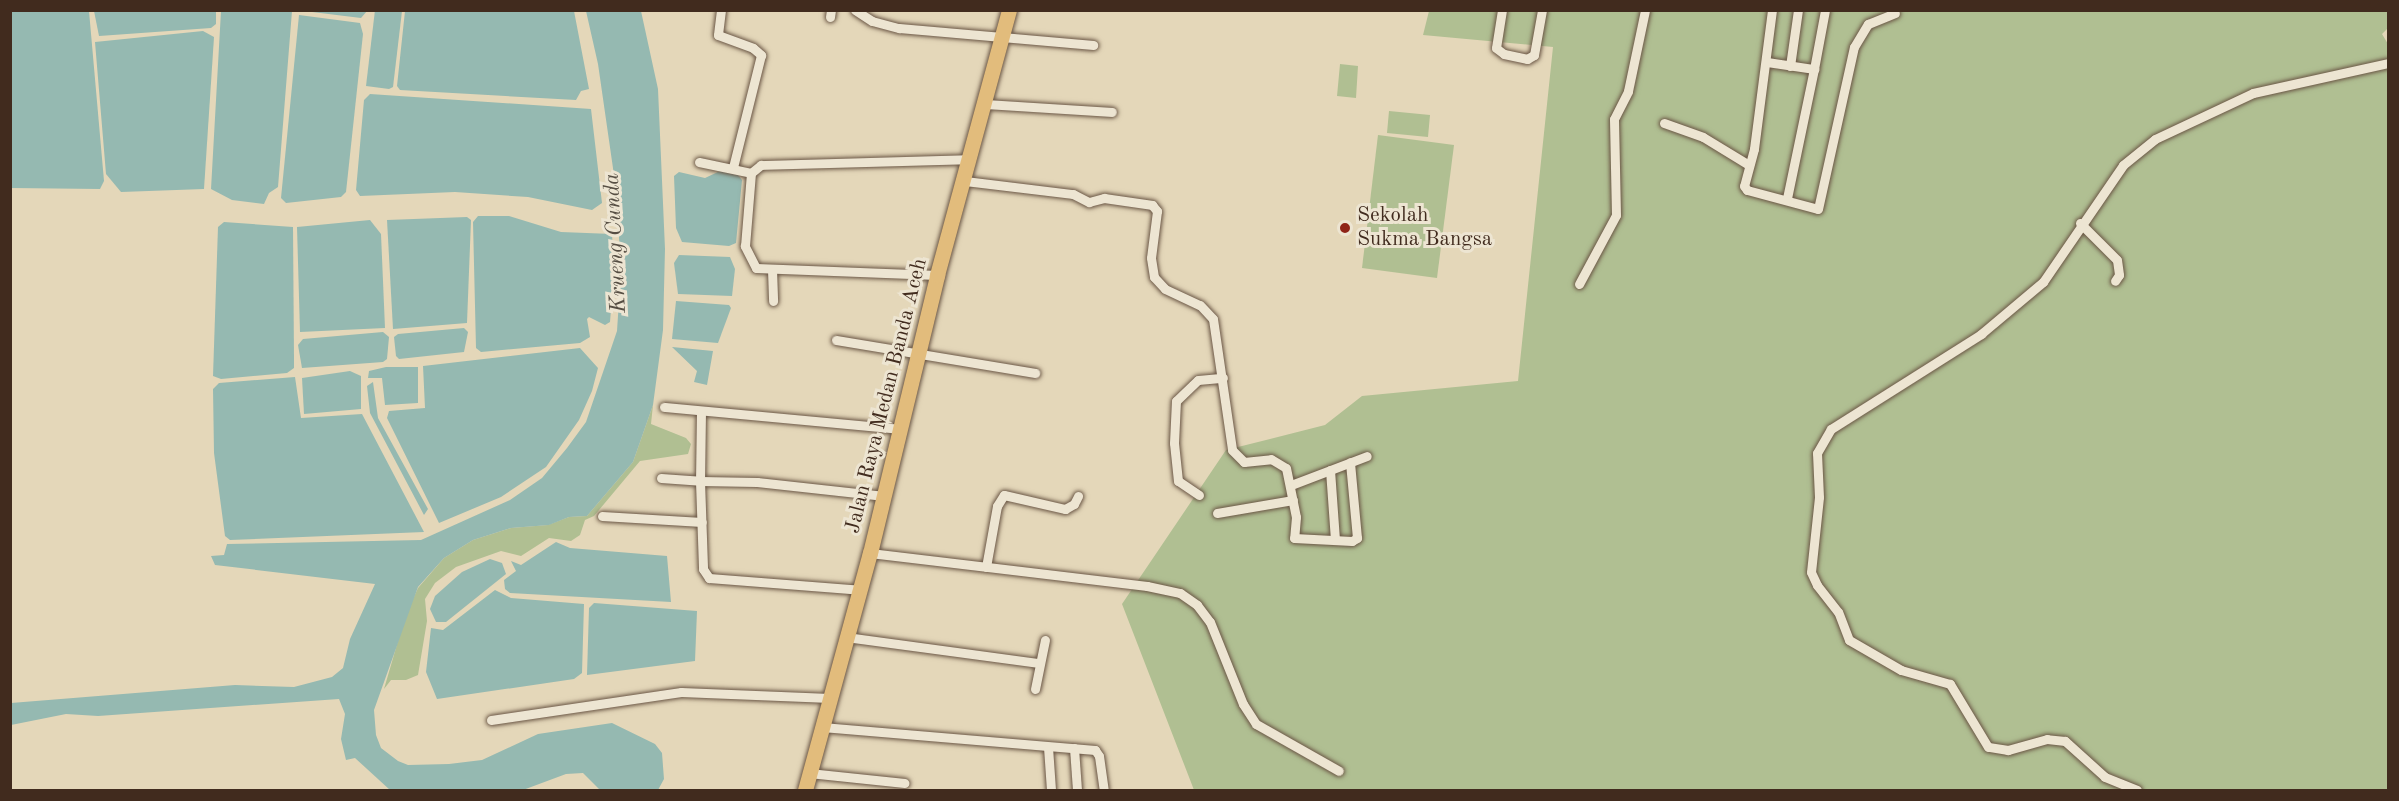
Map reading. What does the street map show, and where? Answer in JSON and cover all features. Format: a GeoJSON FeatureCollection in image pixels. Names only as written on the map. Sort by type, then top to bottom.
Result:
{"type":"FeatureCollection","features":[{"type":"Feature","properties":{"kind":"highway","name":"Jalan Raya Medan Banda Aceh"},"geometry":{"type":"LineString","coordinates":[[805,790],[870,553],[902,429],[917,354],[937,275],[986,104],[1008,10]]}},
{"type":"Feature","properties":{"kind":"street"},"geometry":{"type":"LineString","coordinates":[[721,10],[718,35],[753,48],[761,56],[733,167]]}},
{"type":"Feature","properties":{"kind":"street"},"geometry":{"type":"LineString","coordinates":[[855,10],[872,21],[899,28],[1093,45]]}},
{"type":"Feature","properties":{"kind":"street"},"geometry":{"type":"LineString","coordinates":[[1502,10],[1496,48],[1504,54],[1527,59],[1534,55],[1542,10]]}},
{"type":"Feature","properties":{"kind":"street"},"geometry":{"type":"LineString","coordinates":[[1580,284],[1616,215],[1614,119],[1628,91],[1645,10]]}},
{"type":"Feature","properties":{"kind":"street"},"geometry":{"type":"LineString","coordinates":[[1772,10],[1767,62],[1744,188],[1787,198],[1818,209],[1854,47],[1868,24],[1895,13]]}},
{"type":"Feature","properties":{"kind":"street"},"geometry":{"type":"LineString","coordinates":[[1790,66],[1798,10]]}},
{"type":"Feature","properties":{"kind":"street"},"geometry":{"type":"LineString","coordinates":[[1787,198],[1825,10]]}},
{"type":"Feature","properties":{"kind":"street"},"geometry":{"type":"LineString","coordinates":[[1767,62],[1814,69]]}},
{"type":"Feature","properties":{"kind":"street"},"geometry":{"type":"LineString","coordinates":[[2137,790],[2104,777],[2065,741],[2047,739],[2008,750],[1988,747],[1950,684],[1901,670],[1848,640],[1838,612],[1816,585],[1811,572],[1819,497],[1817,453],[1823,439],[1831,429],[1982,334],[2043,282],[2080,224],[2123,165],[2155,139],[2253,93],[2388,63]]}},
{"type":"Feature","properties":{"kind":"street"},"geometry":{"type":"LineString","coordinates":[[986,104],[1112,112]]}},
{"type":"Feature","properties":{"kind":"street"},"geometry":{"type":"LineString","coordinates":[[1665,123],[1694,133],[1749,165]]}},
{"type":"Feature","properties":{"kind":"street"},"geometry":{"type":"LineString","coordinates":[[937,275],[772,270],[751,264],[745,246],[752,173],[760,165],[971,159]]}},
{"type":"Feature","properties":{"kind":"street"},"geometry":{"type":"LineString","coordinates":[[699,162],[733,167],[752,173]]}},
{"type":"Feature","properties":{"kind":"street"},"geometry":{"type":"LineString","coordinates":[[965,181],[1073,194],[1089,202],[1104,198],[1152,205],[1157,221],[1151,258],[1154,277],[1165,288],[1200,305],[1214,319],[1232,450],[1237,458],[1244,462],[1271,459],[1282,463],[1291,485],[1294,538],[1352,542],[1358,530],[1350,462]]}},
{"type":"Feature","properties":{"kind":"street"},"geometry":{"type":"LineString","coordinates":[[2080,224],[2117,260],[2120,275],[2115,281]]}},
{"type":"Feature","properties":{"kind":"street"},"geometry":{"type":"LineString","coordinates":[[772,270],[773,301]]}},
{"type":"Feature","properties":{"kind":"street"},"geometry":{"type":"LineString","coordinates":[[836,340],[1035,373]]}},
{"type":"Feature","properties":{"kind":"street"},"geometry":{"type":"LineString","coordinates":[[1199,495],[1178,481],[1173,443],[1176,401],[1198,380],[1223,378]]}},
{"type":"Feature","properties":{"kind":"street"},"geometry":{"type":"LineString","coordinates":[[664,407],[902,429]]}},
{"type":"Feature","properties":{"kind":"street"},"geometry":{"type":"LineString","coordinates":[[701,411],[700,481],[703,569],[716,581],[860,590]]}},
{"type":"Feature","properties":{"kind":"street"},"geometry":{"type":"LineString","coordinates":[[1291,485],[1367,456]]}},
{"type":"Feature","properties":{"kind":"street"},"geometry":{"type":"LineString","coordinates":[[1330,470],[1335,540]]}},
{"type":"Feature","properties":{"kind":"street"},"geometry":{"type":"LineString","coordinates":[[661,478],[757,482],[884,496]]}},
{"type":"Feature","properties":{"kind":"street"},"geometry":{"type":"LineString","coordinates":[[986,567],[997,506],[1004,495],[1065,509],[1074,504],[1078,496]]}},
{"type":"Feature","properties":{"kind":"street"},"geometry":{"type":"LineString","coordinates":[[1217,513],[1293,500]]}},
{"type":"Feature","properties":{"kind":"street"},"geometry":{"type":"LineString","coordinates":[[602,516],[702,522]]}},
{"type":"Feature","properties":{"kind":"street"},"geometry":{"type":"LineString","coordinates":[[870,553],[1147,586],[1189,598],[1210,622],[1243,704],[1256,724],[1339,771]]}},
{"type":"Feature","properties":{"kind":"street"},"geometry":{"type":"LineString","coordinates":[[846,637],[1039,663]]}},
{"type":"Feature","properties":{"kind":"street"},"geometry":{"type":"LineString","coordinates":[[1035,689],[1046,640]]}},
{"type":"Feature","properties":{"kind":"street"},"geometry":{"type":"LineString","coordinates":[[491,720],[681,692],[830,698]]}},
{"type":"Feature","properties":{"kind":"street"},"geometry":{"type":"LineString","coordinates":[[822,727],[1095,750],[1099,756],[1104,790]]}},
{"type":"Feature","properties":{"kind":"street"},"geometry":{"type":"LineString","coordinates":[[1048,747],[1051,790]]}},
{"type":"Feature","properties":{"kind":"street"},"geometry":{"type":"LineString","coordinates":[[1074,748],[1077,790]]}},
{"type":"Feature","properties":{"kind":"street"},"geometry":{"type":"LineString","coordinates":[[809,773],[904,783]]}},
{"type":"Feature","properties":{"kind":"green space"},"geometry":{"type":"Polygon","coordinates":[[[1429,11],[2388,11],[2388,28],[2382,34],[2388,44],[2388,790],[1194,790],[1122,604],[1226,450],[1325,425],[1362,396],[1518,381],[1553,47],[1423,35],[1429,11]]]}},
{"type":"Feature","properties":{"kind":"green space"},"geometry":{"type":"Polygon","coordinates":[[[1340,64],[1358,66],[1356,98],[1337,96],[1340,64]]]}},
{"type":"Feature","properties":{"kind":"green space"},"geometry":{"type":"Polygon","coordinates":[[[1389,111],[1430,115],[1428,137],[1387,133],[1389,111]]]}},
{"type":"Feature","properties":{"kind":"green space"},"geometry":{"type":"Polygon","coordinates":[[[1378,135],[1454,145],[1437,278],[1362,268],[1378,135]]]}},
{"type":"Feature","properties":{"kind":"green space"},"geometry":{"type":"Polygon","coordinates":[[[653,405],[651,424],[686,438],[691,444],[688,454],[640,461],[594,516],[585,520],[580,535],[571,541],[549,538],[521,556],[501,551],[456,567],[435,583],[425,599],[427,621],[418,675],[406,680],[391,680],[384,689],[405,617],[418,588],[444,558],[473,540],[511,528],[548,525],[569,517],[587,516],[633,462],[653,405]]]}},
{"type":"Feature","properties":{"kind":"water"},"geometry":{"type":"Polygon","coordinates":[[[11,10],[89,11],[104,181],[100,189],[11,188],[11,10]]]}},
{"type":"Feature","properties":{"kind":"water"},"geometry":{"type":"Polygon","coordinates":[[[375,10],[402,11],[393,87],[389,89],[366,86],[375,10]]]}},
{"type":"Feature","properties":{"kind":"water"},"geometry":{"type":"Polygon","coordinates":[[[94,11],[216,11],[216,24],[211,28],[99,36],[94,11]]]}},
{"type":"Feature","properties":{"kind":"water"},"geometry":{"type":"Polygon","coordinates":[[[221,11],[292,11],[278,187],[269,193],[264,204],[232,200],[211,189],[221,11]]]}},
{"type":"Feature","properties":{"kind":"water"},"geometry":{"type":"Polygon","coordinates":[[[304,11],[367,11],[361,18],[304,11]]]}},
{"type":"Feature","properties":{"kind":"water"},"geometry":{"type":"Polygon","coordinates":[[[405,11],[574,11],[589,89],[581,91],[576,100],[400,90],[397,86],[405,11]]]}},
{"type":"Feature","properties":{"kind":"water"},"geometry":{"type":"Polygon","coordinates":[[[586,11],[641,11],[658,89],[665,249],[663,330],[653,405],[633,462],[587,516],[569,517],[549,525],[511,528],[473,540],[444,558],[418,587],[374,710],[376,735],[381,748],[398,761],[408,765],[449,764],[482,760],[538,734],[612,723],[655,744],[662,753],[664,779],[658,790],[600,790],[583,773],[566,774],[523,790],[390,790],[355,758],[346,760],[341,739],[345,714],[339,699],[98,716],[66,714],[11,725],[11,703],[235,685],[294,687],[332,677],[343,668],[350,639],[375,584],[215,565],[211,556],[224,555],[227,544],[421,540],[510,500],[542,478],[567,448],[586,422],[617,331],[621,270],[616,189],[598,64],[586,11]]]}},
{"type":"Feature","properties":{"kind":"water"},"geometry":{"type":"Polygon","coordinates":[[[299,15],[360,23],[363,34],[346,192],[341,197],[286,203],[281,198],[299,15]]]}},
{"type":"Feature","properties":{"kind":"water"},"geometry":{"type":"Polygon","coordinates":[[[203,31],[214,37],[204,189],[121,192],[106,174],[95,42],[203,31]]]}},
{"type":"Feature","properties":{"kind":"water"},"geometry":{"type":"Polygon","coordinates":[[[370,94],[591,109],[602,203],[592,210],[528,197],[455,192],[360,196],[356,190],[364,100],[370,94]]]}},
{"type":"Feature","properties":{"kind":"water"},"geometry":{"type":"Polygon","coordinates":[[[720,171],[738,175],[742,180],[736,243],[729,246],[682,242],[676,228],[674,176],[679,172],[705,178],[720,171]]]}},
{"type":"Feature","properties":{"kind":"water"},"geometry":{"type":"Polygon","coordinates":[[[478,216],[509,216],[561,232],[612,234],[614,271],[610,322],[605,325],[589,317],[587,319],[590,337],[580,343],[481,352],[476,348],[473,222],[478,216]]]}},
{"type":"Feature","properties":{"kind":"water"},"geometry":{"type":"Polygon","coordinates":[[[467,217],[471,220],[467,323],[393,329],[387,220],[467,217]]]}},
{"type":"Feature","properties":{"kind":"water"},"geometry":{"type":"Polygon","coordinates":[[[370,220],[381,234],[385,328],[300,332],[297,227],[370,220]]]}},
{"type":"Feature","properties":{"kind":"water"},"geometry":{"type":"Polygon","coordinates":[[[224,222],[293,227],[294,368],[287,373],[221,379],[213,376],[218,227],[224,222]]]}},
{"type":"Feature","properties":{"kind":"water"},"geometry":{"type":"Polygon","coordinates":[[[679,255],[730,257],[735,269],[732,296],[678,294],[674,263],[679,255]]]}},
{"type":"Feature","properties":{"kind":"water"},"geometry":{"type":"Polygon","coordinates":[[[676,301],[729,305],[731,308],[718,343],[672,339],[676,301]]]}},
{"type":"Feature","properties":{"kind":"water"},"geometry":{"type":"Polygon","coordinates":[[[464,328],[468,332],[464,352],[399,359],[396,356],[394,337],[398,334],[464,328]]]}},
{"type":"Feature","properties":{"kind":"water"},"geometry":{"type":"Polygon","coordinates":[[[383,332],[389,337],[387,359],[383,362],[302,368],[298,345],[303,339],[383,332]]]}},
{"type":"Feature","properties":{"kind":"water"},"geometry":{"type":"Polygon","coordinates":[[[672,347],[713,351],[707,385],[694,382],[697,371],[672,347]]]}},
{"type":"Feature","properties":{"kind":"water"},"geometry":{"type":"Polygon","coordinates":[[[580,348],[598,368],[592,391],[579,420],[546,467],[501,497],[439,523],[387,418],[389,411],[425,408],[423,366],[580,348]]]}},
{"type":"Feature","properties":{"kind":"water"},"geometry":{"type":"Polygon","coordinates":[[[386,367],[418,367],[418,403],[385,405],[382,378],[368,378],[369,371],[386,367]]]}},
{"type":"Feature","properties":{"kind":"water"},"geometry":{"type":"Polygon","coordinates":[[[350,371],[361,376],[361,409],[304,414],[302,378],[350,371]]]}},
{"type":"Feature","properties":{"kind":"water"},"geometry":{"type":"Polygon","coordinates":[[[295,377],[301,418],[362,414],[424,532],[230,540],[225,536],[214,453],[213,389],[219,383],[295,377]]]}},
{"type":"Feature","properties":{"kind":"water"},"geometry":{"type":"Polygon","coordinates":[[[373,382],[378,418],[428,509],[424,515],[370,413],[367,386],[373,382]]]}},
{"type":"Feature","properties":{"kind":"water"},"geometry":{"type":"Polygon","coordinates":[[[556,542],[570,548],[667,556],[671,602],[510,593],[505,589],[504,580],[516,571],[511,561],[521,565],[556,542]]]}},
{"type":"Feature","properties":{"kind":"water"},"geometry":{"type":"Polygon","coordinates":[[[490,559],[502,563],[506,574],[446,622],[436,622],[430,609],[435,596],[462,572],[490,559]]]}},
{"type":"Feature","properties":{"kind":"water"},"geometry":{"type":"Polygon","coordinates":[[[495,590],[511,598],[584,604],[582,673],[574,679],[437,699],[426,672],[431,628],[443,630],[495,590]]]}},
{"type":"Feature","properties":{"kind":"water"},"geometry":{"type":"Polygon","coordinates":[[[594,603],[697,611],[695,661],[587,675],[589,608],[594,603]]]}},
{"type":"Feature","properties":{"kind":"place","name":"Sekolah Sukma Bangsa"},"geometry":{"type":"Point","coordinates":[1345,228]}},
{"type":"Feature","properties":{"kind":"water label","name":"Krueng Cunda"},"geometry":{"type":"Point","coordinates":[616,243]}}]}
